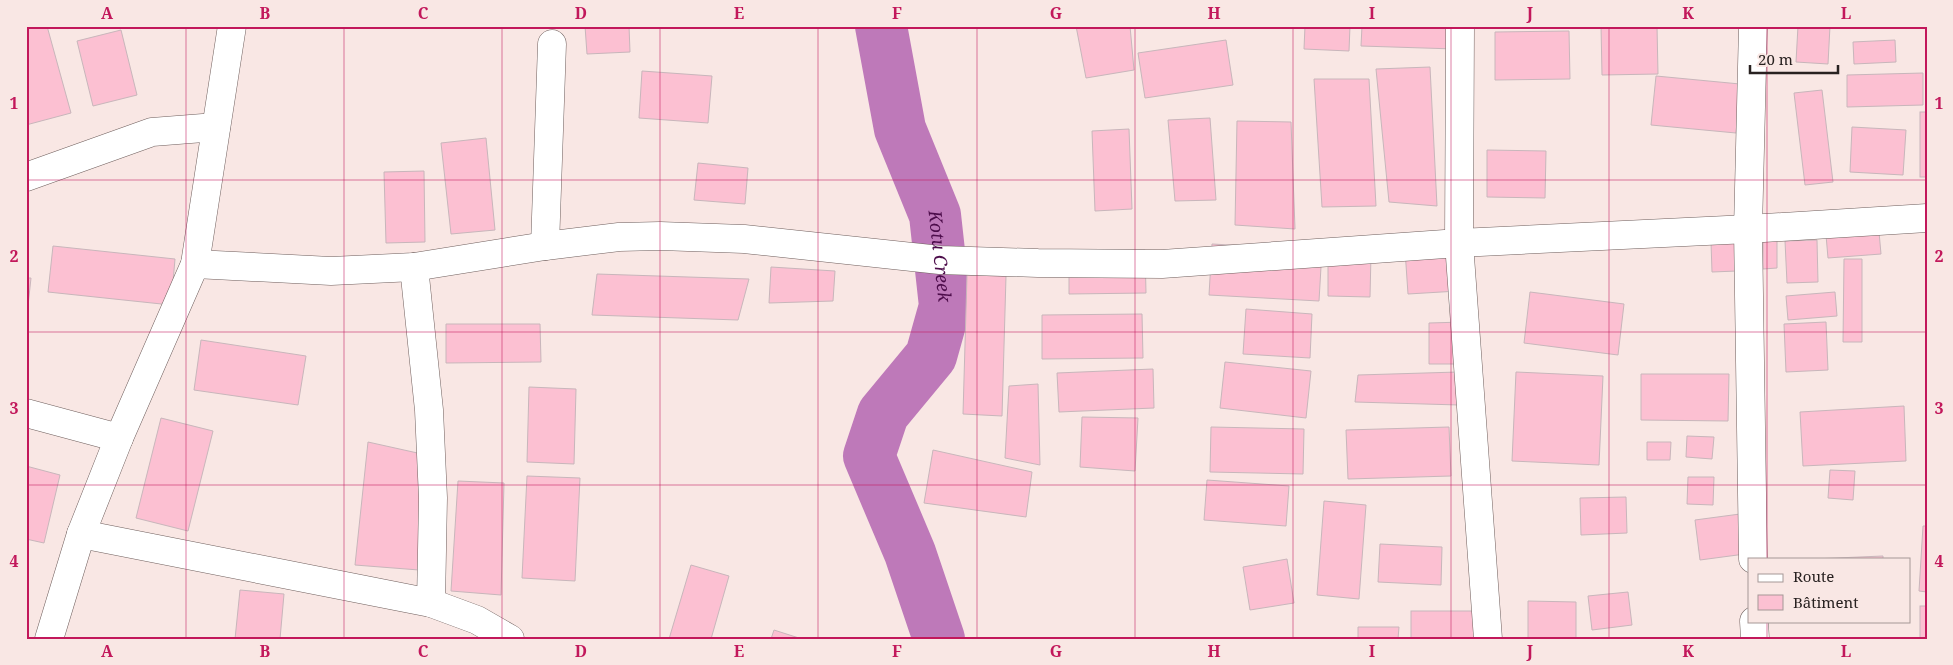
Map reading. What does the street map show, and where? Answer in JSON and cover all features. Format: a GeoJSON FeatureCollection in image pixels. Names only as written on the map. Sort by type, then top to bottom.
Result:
{"type":"FeatureCollection","features":[{"type":"Feature","properties":{"kind":"street"},"geometry":{"type":"LineString","coordinates":[[49,639],[81,534],[119,438],[195,264],[232,26]]}},
{"type":"Feature","properties":{"kind":"street"},"geometry":{"type":"LineString","coordinates":[[1460,26],[1459,244],[1488,639]]}},
{"type":"Feature","properties":{"kind":"street"},"geometry":{"type":"LineString","coordinates":[[1753,26],[1748,230],[1754,558]]}},
{"type":"Feature","properties":{"kind":"street"},"geometry":{"type":"LineString","coordinates":[[545,246],[552,44]]}},
{"type":"Feature","properties":{"kind":"street"},"geometry":{"type":"LineString","coordinates":[[26,178],[152,132],[216,127]]}},
{"type":"Feature","properties":{"kind":"street"},"geometry":{"type":"LineString","coordinates":[[195,264],[330,271],[414,267],[545,246],[619,237],[660,236],[744,239],[940,260],[1162,264],[1459,244],[1748,230],[1927,218]]}},
{"type":"Feature","properties":{"kind":"street"},"geometry":{"type":"LineString","coordinates":[[414,267],[429,410],[432,498],[431,603]]}},
{"type":"Feature","properties":{"kind":"street"},"geometry":{"type":"LineString","coordinates":[[26,413],[119,438]]}},
{"type":"Feature","properties":{"kind":"street"},"geometry":{"type":"LineString","coordinates":[[81,534],[431,603],[477,630],[510,639]]}},
{"type":"Feature","properties":{"kind":"street"},"geometry":{"type":"LineString","coordinates":[[1754,622],[1755,639]]}},
{"type":"Feature","properties":{"kind":"building"},"geometry":{"type":"Polygon","coordinates":[[[26,26],[47,26],[71,113],[26,125],[26,26]]]}},
{"type":"Feature","properties":{"kind":"building"},"geometry":{"type":"Polygon","coordinates":[[[585,26],[629,26],[630,52],[587,54],[585,26]]]}},
{"type":"Feature","properties":{"kind":"building"},"geometry":{"type":"Polygon","coordinates":[[[1076,26],[1130,26],[1134,70],[1086,78],[1076,26]]]}},
{"type":"Feature","properties":{"kind":"building"},"geometry":{"type":"Polygon","coordinates":[[[1305,26],[1350,26],[1349,51],[1304,49],[1305,26]]]}},
{"type":"Feature","properties":{"kind":"building"},"geometry":{"type":"Polygon","coordinates":[[[1362,26],[1456,26],[1455,49],[1361,46],[1362,26]]]}},
{"type":"Feature","properties":{"kind":"building"},"geometry":{"type":"Polygon","coordinates":[[[1601,26],[1657,26],[1658,74],[1602,75],[1601,26]]]}},
{"type":"Feature","properties":{"kind":"building"},"geometry":{"type":"Polygon","coordinates":[[[1798,26],[1830,26],[1828,64],[1796,62],[1798,26]]]}},
{"type":"Feature","properties":{"kind":"building"},"geometry":{"type":"Polygon","coordinates":[[[121,30],[137,95],[93,106],[77,41],[121,30]]]}},
{"type":"Feature","properties":{"kind":"building"},"geometry":{"type":"Polygon","coordinates":[[[1569,31],[1570,79],[1495,80],[1495,32],[1569,31]]]}},
{"type":"Feature","properties":{"kind":"building"},"geometry":{"type":"Polygon","coordinates":[[[1226,40],[1233,85],[1145,98],[1138,53],[1226,40]]]}},
{"type":"Feature","properties":{"kind":"building"},"geometry":{"type":"Polygon","coordinates":[[[1895,40],[1896,62],[1854,64],[1853,42],[1895,40]]]}},
{"type":"Feature","properties":{"kind":"building"},"geometry":{"type":"Polygon","coordinates":[[[1430,67],[1437,206],[1389,202],[1376,69],[1430,67]]]}},
{"type":"Feature","properties":{"kind":"building"},"geometry":{"type":"Polygon","coordinates":[[[642,71],[712,76],[708,123],[639,118],[642,71]]]}},
{"type":"Feature","properties":{"kind":"building"},"geometry":{"type":"Polygon","coordinates":[[[1923,73],[1923,105],[1847,107],[1847,75],[1923,73]]]}},
{"type":"Feature","properties":{"kind":"building"},"geometry":{"type":"Polygon","coordinates":[[[1656,76],[1740,84],[1736,133],[1651,125],[1656,76]]]}},
{"type":"Feature","properties":{"kind":"building"},"geometry":{"type":"Polygon","coordinates":[[[1314,79],[1369,79],[1376,206],[1322,207],[1314,79]]]}},
{"type":"Feature","properties":{"kind":"building"},"geometry":{"type":"Polygon","coordinates":[[[1822,90],[1833,182],[1805,185],[1794,93],[1822,90]]]}},
{"type":"Feature","properties":{"kind":"building"},"geometry":{"type":"Polygon","coordinates":[[[1920,112],[1927,112],[1927,177],[1920,177],[1920,112]]]}},
{"type":"Feature","properties":{"kind":"building"},"geometry":{"type":"Polygon","coordinates":[[[1210,118],[1216,200],[1175,201],[1168,120],[1210,118]]]}},
{"type":"Feature","properties":{"kind":"building"},"geometry":{"type":"Polygon","coordinates":[[[1237,121],[1291,122],[1295,229],[1235,225],[1237,121]]]}},
{"type":"Feature","properties":{"kind":"building"},"geometry":{"type":"Polygon","coordinates":[[[1852,127],[1906,130],[1903,175],[1850,172],[1852,127]]]}},
{"type":"Feature","properties":{"kind":"building"},"geometry":{"type":"Polygon","coordinates":[[[1129,129],[1132,209],[1095,211],[1092,131],[1129,129]]]}},
{"type":"Feature","properties":{"kind":"building"},"geometry":{"type":"Polygon","coordinates":[[[486,138],[495,230],[451,234],[441,143],[486,138]]]}},
{"type":"Feature","properties":{"kind":"building"},"geometry":{"type":"Polygon","coordinates":[[[1487,150],[1546,151],[1545,198],[1487,197],[1487,150]]]}},
{"type":"Feature","properties":{"kind":"building"},"geometry":{"type":"Polygon","coordinates":[[[698,163],[748,168],[745,204],[694,200],[698,163]]]}},
{"type":"Feature","properties":{"kind":"building"},"geometry":{"type":"Polygon","coordinates":[[[424,171],[425,242],[386,243],[384,172],[424,171]]]}},
{"type":"Feature","properties":{"kind":"building"},"geometry":{"type":"Polygon","coordinates":[[[1763,231],[1777,231],[1777,268],[1763,269],[1763,231]]]}},
{"type":"Feature","properties":{"kind":"building"},"geometry":{"type":"Polygon","coordinates":[[[1879,232],[1881,254],[1828,258],[1826,235],[1879,232]]]}},
{"type":"Feature","properties":{"kind":"building"},"geometry":{"type":"Polygon","coordinates":[[[1817,240],[1818,282],[1787,283],[1785,241],[1817,240]]]}},
{"type":"Feature","properties":{"kind":"building"},"geometry":{"type":"Polygon","coordinates":[[[1735,241],[1737,271],[1712,272],[1711,242],[1735,241]]]}},
{"type":"Feature","properties":{"kind":"building"},"geometry":{"type":"Polygon","coordinates":[[[1212,244],[1322,250],[1319,301],[1209,295],[1212,244]]]}},
{"type":"Feature","properties":{"kind":"building"},"geometry":{"type":"Polygon","coordinates":[[[53,246],[175,259],[171,305],[48,292],[53,246]]]}},
{"type":"Feature","properties":{"kind":"building"},"geometry":{"type":"Polygon","coordinates":[[[1455,247],[1458,291],[1408,294],[1405,250],[1455,247]]]}},
{"type":"Feature","properties":{"kind":"building"},"geometry":{"type":"Polygon","coordinates":[[[1145,250],[1146,293],[1069,294],[1069,251],[1145,250]]]}},
{"type":"Feature","properties":{"kind":"building"},"geometry":{"type":"Polygon","coordinates":[[[1328,254],[1371,254],[1370,297],[1328,296],[1328,254]]]}},
{"type":"Feature","properties":{"kind":"building"},"geometry":{"type":"Polygon","coordinates":[[[1844,259],[1862,259],[1862,342],[1843,342],[1844,259]]]}},
{"type":"Feature","properties":{"kind":"building"},"geometry":{"type":"Polygon","coordinates":[[[771,267],[835,271],[833,301],[769,303],[771,267]]]}},
{"type":"Feature","properties":{"kind":"building"},"geometry":{"type":"Polygon","coordinates":[[[597,274],[749,279],[738,320],[592,315],[597,274]]]}},
{"type":"Feature","properties":{"kind":"building"},"geometry":{"type":"Polygon","coordinates":[[[967,275],[1006,276],[1002,416],[963,414],[967,275]]]}},
{"type":"Feature","properties":{"kind":"building"},"geometry":{"type":"Polygon","coordinates":[[[26,278],[31,278],[26,324],[26,278]]]}},
{"type":"Feature","properties":{"kind":"building"},"geometry":{"type":"Polygon","coordinates":[[[1530,292],[1624,304],[1618,355],[1524,343],[1530,292]]]}},
{"type":"Feature","properties":{"kind":"building"},"geometry":{"type":"Polygon","coordinates":[[[1835,292],[1837,316],[1788,320],[1786,296],[1835,292]]]}},
{"type":"Feature","properties":{"kind":"building"},"geometry":{"type":"Polygon","coordinates":[[[1246,309],[1312,314],[1310,358],[1243,354],[1246,309]]]}},
{"type":"Feature","properties":{"kind":"building"},"geometry":{"type":"Polygon","coordinates":[[[1142,314],[1143,358],[1042,359],[1042,315],[1142,314]]]}},
{"type":"Feature","properties":{"kind":"building"},"geometry":{"type":"Polygon","coordinates":[[[1463,322],[1463,364],[1429,364],[1429,323],[1463,322]]]}},
{"type":"Feature","properties":{"kind":"building"},"geometry":{"type":"Polygon","coordinates":[[[1826,322],[1828,370],[1786,372],[1784,324],[1826,322]]]}},
{"type":"Feature","properties":{"kind":"building"},"geometry":{"type":"Polygon","coordinates":[[[446,324],[540,324],[541,362],[446,363],[446,324]]]}},
{"type":"Feature","properties":{"kind":"building"},"geometry":{"type":"Polygon","coordinates":[[[201,340],[306,356],[298,405],[194,390],[201,340]]]}},
{"type":"Feature","properties":{"kind":"building"},"geometry":{"type":"Polygon","coordinates":[[[1225,362],[1311,371],[1306,418],[1220,408],[1225,362]]]}},
{"type":"Feature","properties":{"kind":"building"},"geometry":{"type":"Polygon","coordinates":[[[1153,369],[1154,408],[1059,412],[1057,373],[1153,369]]]}},
{"type":"Feature","properties":{"kind":"building"},"geometry":{"type":"Polygon","coordinates":[[[1458,372],[1459,405],[1355,402],[1358,375],[1458,372]]]}},
{"type":"Feature","properties":{"kind":"building"},"geometry":{"type":"Polygon","coordinates":[[[1516,372],[1603,376],[1599,465],[1512,461],[1516,372]]]}},
{"type":"Feature","properties":{"kind":"building"},"geometry":{"type":"Polygon","coordinates":[[[1641,374],[1729,374],[1728,421],[1641,420],[1641,374]]]}},
{"type":"Feature","properties":{"kind":"building"},"geometry":{"type":"Polygon","coordinates":[[[1038,384],[1040,465],[1005,458],[1009,386],[1038,384]]]}},
{"type":"Feature","properties":{"kind":"building"},"geometry":{"type":"Polygon","coordinates":[[[529,387],[576,389],[574,464],[527,462],[529,387]]]}},
{"type":"Feature","properties":{"kind":"building"},"geometry":{"type":"Polygon","coordinates":[[[1904,406],[1906,461],[1803,466],[1800,412],[1904,406]]]}},
{"type":"Feature","properties":{"kind":"building"},"geometry":{"type":"Polygon","coordinates":[[[1082,417],[1138,418],[1135,471],[1080,467],[1082,417]]]}},
{"type":"Feature","properties":{"kind":"building"},"geometry":{"type":"Polygon","coordinates":[[[161,418],[213,431],[188,531],[136,518],[161,418]]]}},
{"type":"Feature","properties":{"kind":"building"},"geometry":{"type":"Polygon","coordinates":[[[1211,427],[1304,429],[1303,474],[1210,472],[1211,427]]]}},
{"type":"Feature","properties":{"kind":"building"},"geometry":{"type":"Polygon","coordinates":[[[1449,427],[1451,476],[1348,479],[1346,430],[1449,427]]]}},
{"type":"Feature","properties":{"kind":"building"},"geometry":{"type":"Polygon","coordinates":[[[1687,436],[1714,437],[1712,459],[1686,457],[1687,436]]]}},
{"type":"Feature","properties":{"kind":"building"},"geometry":{"type":"Polygon","coordinates":[[[368,442],[422,454],[419,570],[355,565],[368,442]]]}},
{"type":"Feature","properties":{"kind":"building"},"geometry":{"type":"Polygon","coordinates":[[[1647,442],[1671,442],[1670,460],[1647,460],[1647,442]]]}},
{"type":"Feature","properties":{"kind":"building"},"geometry":{"type":"Polygon","coordinates":[[[933,450],[1032,472],[1026,517],[924,503],[933,450]]]}},
{"type":"Feature","properties":{"kind":"building"},"geometry":{"type":"Polygon","coordinates":[[[26,466],[60,475],[44,543],[26,539],[26,466]]]}},
{"type":"Feature","properties":{"kind":"building"},"geometry":{"type":"Polygon","coordinates":[[[1830,470],[1855,471],[1853,500],[1828,498],[1830,470]]]}},
{"type":"Feature","properties":{"kind":"building"},"geometry":{"type":"Polygon","coordinates":[[[527,476],[580,478],[575,581],[522,578],[527,476]]]}},
{"type":"Feature","properties":{"kind":"building"},"geometry":{"type":"Polygon","coordinates":[[[1688,477],[1714,477],[1713,505],[1687,504],[1688,477]]]}},
{"type":"Feature","properties":{"kind":"building"},"geometry":{"type":"Polygon","coordinates":[[[1207,480],[1289,486],[1286,526],[1204,520],[1207,480]]]}},
{"type":"Feature","properties":{"kind":"building"},"geometry":{"type":"Polygon","coordinates":[[[458,481],[504,483],[501,595],[451,591],[458,481]]]}},
{"type":"Feature","properties":{"kind":"building"},"geometry":{"type":"Polygon","coordinates":[[[1626,497],[1627,533],[1581,535],[1580,498],[1626,497]]]}},
{"type":"Feature","properties":{"kind":"building"},"geometry":{"type":"Polygon","coordinates":[[[1324,501],[1366,505],[1359,599],[1317,595],[1324,501]]]}},
{"type":"Feature","properties":{"kind":"building"},"geometry":{"type":"Polygon","coordinates":[[[1755,512],[1760,552],[1700,560],[1695,520],[1755,512]]]}},
{"type":"Feature","properties":{"kind":"building"},"geometry":{"type":"Polygon","coordinates":[[[1923,526],[1927,526],[1927,592],[1919,591],[1923,526]]]}},
{"type":"Feature","properties":{"kind":"building"},"geometry":{"type":"Polygon","coordinates":[[[1380,544],[1442,547],[1441,585],[1378,582],[1380,544]]]}},
{"type":"Feature","properties":{"kind":"building"},"geometry":{"type":"Polygon","coordinates":[[[1883,556],[1883,558],[1836,558],[1883,556]]]}},
{"type":"Feature","properties":{"kind":"building"},"geometry":{"type":"Polygon","coordinates":[[[1287,559],[1294,603],[1250,610],[1243,567],[1287,559]]]}},
{"type":"Feature","properties":{"kind":"building"},"geometry":{"type":"Polygon","coordinates":[[[691,565],[729,576],[711,639],[669,639],[691,565]]]}},
{"type":"Feature","properties":{"kind":"building"},"geometry":{"type":"Polygon","coordinates":[[[240,590],[284,594],[280,639],[235,639],[240,590]]]}},
{"type":"Feature","properties":{"kind":"building"},"geometry":{"type":"Polygon","coordinates":[[[1628,592],[1632,625],[1592,630],[1588,596],[1628,592]]]}},
{"type":"Feature","properties":{"kind":"building"},"geometry":{"type":"Polygon","coordinates":[[[1528,601],[1576,602],[1576,639],[1528,639],[1528,601]]]}},
{"type":"Feature","properties":{"kind":"building"},"geometry":{"type":"Polygon","coordinates":[[[1920,606],[1927,606],[1927,639],[1920,639],[1920,606]]]}},
{"type":"Feature","properties":{"kind":"building"},"geometry":{"type":"Polygon","coordinates":[[[1411,611],[1480,611],[1480,639],[1411,639],[1411,611]]]}},
{"type":"Feature","properties":{"kind":"building"},"geometry":{"type":"Polygon","coordinates":[[[1358,627],[1399,627],[1398,639],[1358,639],[1358,627]]]}},
{"type":"Feature","properties":{"kind":"building"},"geometry":{"type":"Polygon","coordinates":[[[774,630],[802,639],[771,639],[774,630]]]}},
{"type":"Feature","properties":{"kind":"waterway","name":"Kotu Creek"},"geometry":{"type":"LineString","coordinates":[[881,26],[900,129],[935,215],[945,306],[931,356],[883,414],[869,456],[910,553],[939,639]]}}]}
